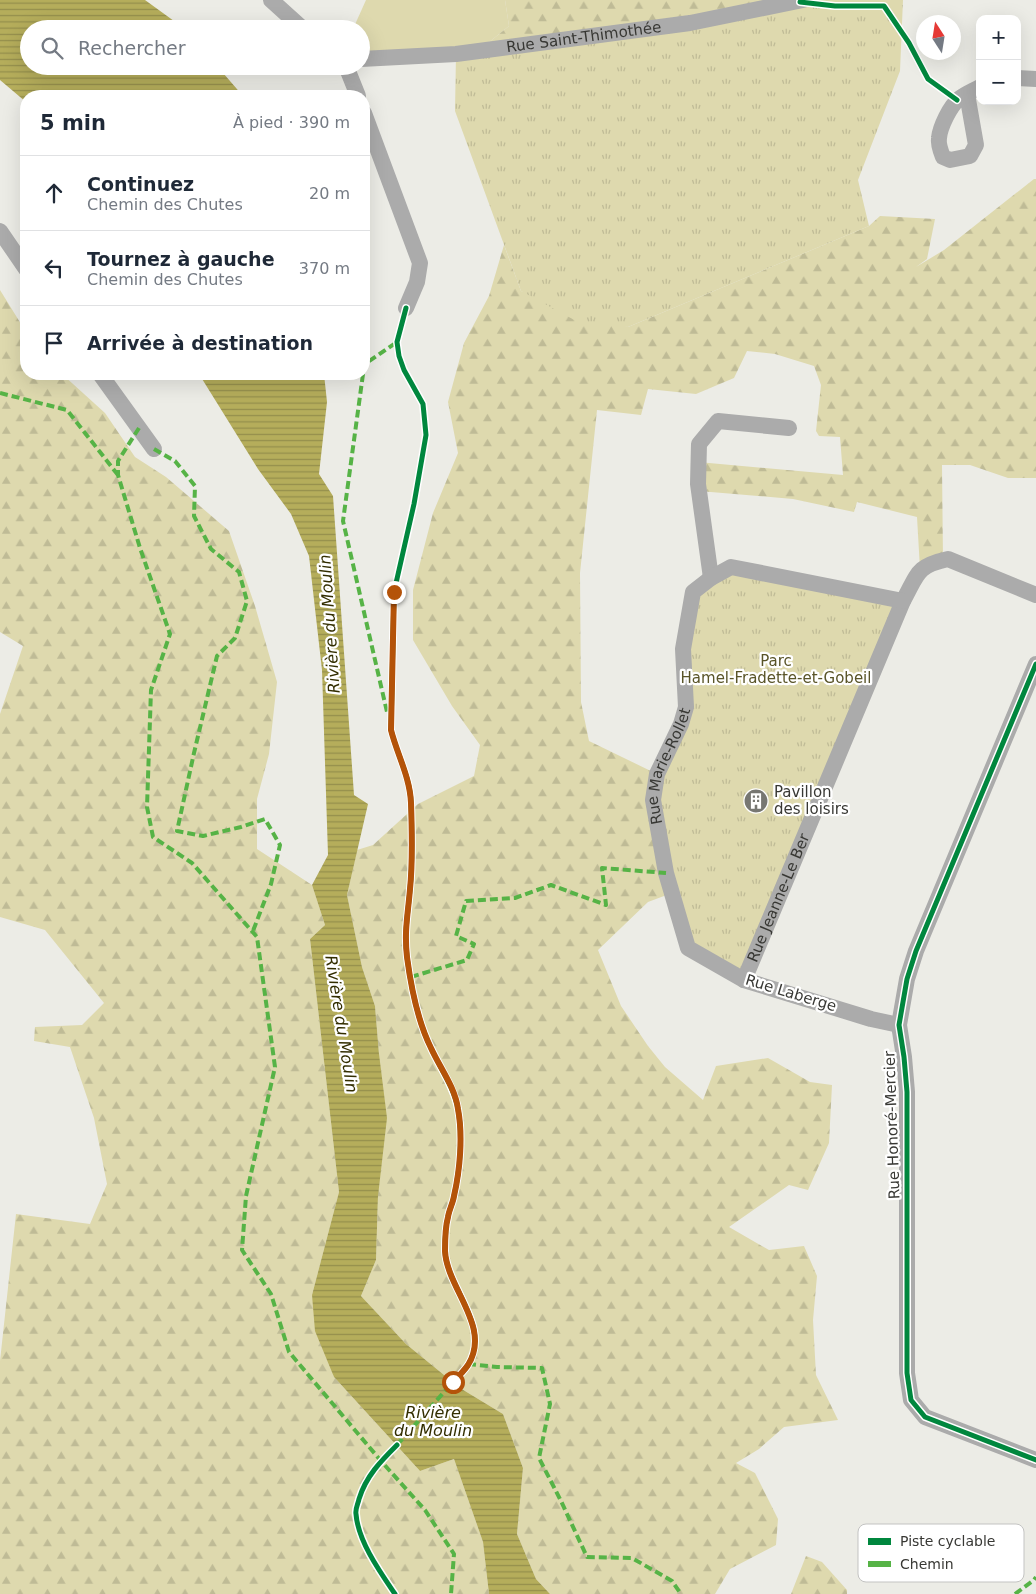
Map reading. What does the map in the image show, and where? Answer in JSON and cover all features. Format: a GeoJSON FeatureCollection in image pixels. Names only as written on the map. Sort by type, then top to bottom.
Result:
{"type":"FeatureCollection","features":[{"type":"Feature","properties":{"kind":"street"},"geometry":{"type":"LineString","coordinates":[[271,0],[293,20]]}},
{"type":"Feature","properties":{"kind":"street","name":"Rue Saint-Thimothée"},"geometry":{"type":"LineString","coordinates":[[370,58],[466,53],[690,23],[803,0]]}},
{"type":"Feature","properties":{"kind":"street"},"geometry":{"type":"LineString","coordinates":[[350,75],[356,90]]}},
{"type":"Feature","properties":{"kind":"street"},"geometry":{"type":"LineString","coordinates":[[1021,78],[1036,79]]}},
{"type":"Feature","properties":{"kind":"street"},"geometry":{"type":"LineString","coordinates":[[370,129],[420,263],[417,282],[406,308]]}},
{"type":"Feature","properties":{"kind":"street"},"geometry":{"type":"LineString","coordinates":[[0,231],[20,260]]}},
{"type":"Feature","properties":{"kind":"street"},"geometry":{"type":"LineString","coordinates":[[104,380],[154,449]]}},
{"type":"Feature","properties":{"kind":"street"},"geometry":{"type":"LineString","coordinates":[[711,578],[698,484],[699,444],[718,421],[789,428]]}},
{"type":"Feature","properties":{"kind":"street","name":"Rue Jeanne-Le Ber"},"geometry":{"type":"LineString","coordinates":[[744,980],[903,601],[920,569],[934,562],[948,559],[1036,595]]}},
{"type":"Feature","properties":{"kind":"street","name":"Rue Marie-Rollet"},"geometry":{"type":"LineString","coordinates":[[688,948],[666,872],[653,800],[657,774],[681,724],[686,707],[683,648],[693,592],[711,578],[731,567],[903,601]]}},
{"type":"Feature","properties":{"kind":"street","name":"Rue Honoré-Mercier"},"geometry":{"type":"LineString","coordinates":[[1036,664],[916,951],[907,979],[899,1025],[907,1092],[907,1373],[912,1400],[925,1417],[1036,1460]]}},
{"type":"Feature","properties":{"kind":"street","name":"Rue Laberge"},"geometry":{"type":"LineString","coordinates":[[688,948],[744,980],[871,1019],[899,1025]]}},
{"type":"Feature","properties":{"kind":"green space"},"geometry":{"type":"Polygon","coordinates":[[[366,0],[505,0],[509,26],[488,43],[370,58],[370,20],[357,20],[366,0]]]}},
{"type":"Feature","properties":{"kind":"green space"},"geometry":{"type":"Polygon","coordinates":[[[505,0],[803,0],[488,43],[509,26],[505,0]]]}},
{"type":"Feature","properties":{"kind":"green space"},"geometry":{"type":"Polygon","coordinates":[[[803,0],[903,0],[900,71],[858,180],[869,226],[628,327],[578,322],[521,291],[455,111],[456,54],[803,0]]]}},
{"type":"Feature","properties":{"kind":"green space"},"geometry":{"type":"Polygon","coordinates":[[[1036,179],[1036,478],[1008,478],[970,465],[942,465],[943,560],[920,569],[917,517],[857,502],[854,512],[793,499],[699,491],[698,462],[843,475],[840,437],[819,436],[816,431],[821,385],[814,366],[775,354],[747,351],[734,378],[696,394],[648,389],[641,415],[597,410],[580,573],[581,702],[589,741],[657,774],[672,893],[648,902],[598,950],[621,1006],[648,1046],[665,1067],[703,1100],[716,1066],[768,1058],[810,1082],[832,1085],[829,1143],[808,1190],[789,1185],[729,1227],[769,1250],[804,1246],[817,1276],[813,1320],[816,1375],[838,1420],[784,1427],[759,1449],[736,1463],[755,1473],[778,1519],[776,1545],[730,1569],[715,1594],[550,1594],[536,1579],[517,1534],[523,1468],[503,1414],[460,1388],[406,1344],[361,1296],[376,1260],[379,1054],[375,1006],[362,967],[347,895],[357,850],[373,845],[418,804],[474,776],[480,745],[452,706],[413,640],[413,590],[433,513],[458,453],[448,402],[464,343],[489,296],[504,245],[521,291],[628,327],[869,226],[880,216],[935,219],[927,259],[916,267],[944,250],[1036,179]]]}},
{"type":"Feature","properties":{"kind":"green space"},"geometry":{"type":"Polygon","coordinates":[[[0,290],[20,322],[20,380],[69,380],[105,413],[135,457],[166,477],[229,531],[255,606],[277,682],[269,754],[257,799],[257,849],[312,885],[325,925],[310,939],[339,1192],[312,1295],[334,1377],[420,1471],[454,1459],[483,1542],[489,1594],[0,1594],[0,1361],[16,1214],[90,1224],[107,1184],[94,1118],[70,1047],[34,1041],[35,1027],[82,1025],[104,1003],[45,930],[0,917],[0,714],[23,646],[0,632],[0,290]]]}},
{"type":"Feature","properties":{"kind":"green space","name":"Parc Hamel-Fradette-et-Gobeil"},"geometry":{"type":"Polygon","coordinates":[[[731,567],[903,601],[744,980],[688,948],[672,893],[657,774],[681,724],[693,592],[731,567]]]}},
{"type":"Feature","properties":{"kind":"green space"},"geometry":{"type":"Polygon","coordinates":[[[806,1556],[822,1562],[847,1590],[847,1594],[791,1594],[806,1556]]]}},
{"type":"Feature","properties":{"kind":"water"},"geometry":{"type":"Polygon","coordinates":[[[0,0],[145,0],[173,20],[20,20],[20,75],[225,75],[238,90],[20,90],[20,97],[0,80],[0,0]]]}},
{"type":"Feature","properties":{"kind":"water","name":"Rivière du Moulin"},"geometry":{"type":"Polygon","coordinates":[[[203,380],[325,380],[327,402],[319,474],[333,496],[354,795],[368,804],[347,895],[362,967],[375,1006],[387,1118],[378,1196],[376,1260],[361,1296],[406,1344],[460,1388],[503,1414],[523,1468],[517,1534],[536,1579],[550,1594],[489,1594],[483,1542],[454,1459],[420,1471],[334,1377],[315,1331],[312,1295],[339,1192],[310,939],[325,925],[312,885],[328,855],[322,670],[309,556],[291,514],[258,469],[203,380]]]}},
{"type":"Feature","properties":{"kind":"marked path"},"geometry":{"type":"LineString","coordinates":[[370,361],[397,342]]}},
{"type":"Feature","properties":{"kind":"marked path"},"geometry":{"type":"LineString","coordinates":[[362,380],[343,521],[387,712]]}},
{"type":"Feature","properties":{"kind":"marked path"},"geometry":{"type":"LineString","coordinates":[[0,393],[67,410],[118,475]]}},
{"type":"Feature","properties":{"kind":"marked path"},"geometry":{"type":"LineString","coordinates":[[139,428],[118,461],[118,475],[140,548],[170,634],[151,690],[147,807],[153,837],[192,863],[257,937],[275,1067],[246,1196],[242,1250],[271,1294],[289,1352],[425,1510],[454,1554],[451,1594]]}},
{"type":"Feature","properties":{"kind":"marked path"},"geometry":{"type":"LineString","coordinates":[[154,449],[175,461],[195,486],[194,516],[211,549],[239,572],[247,601],[235,638],[217,656],[177,831],[203,836],[265,819],[280,845],[271,884],[253,931]]}},
{"type":"Feature","properties":{"kind":"marked path"},"geometry":{"type":"LineString","coordinates":[[411,977],[467,960],[474,944],[456,936],[466,901],[515,898],[551,885],[606,905],[602,868],[666,873]]}},
{"type":"Feature","properties":{"kind":"marked path"},"geometry":{"type":"LineString","coordinates":[[468,1364],[542,1368],[550,1404],[539,1458],[587,1557],[632,1558],[672,1581],[681,1594]]}},
{"type":"Feature","properties":{"kind":"marked path"},"geometry":{"type":"LineString","coordinates":[[397,1445],[453,1382]]}},
{"type":"Feature","properties":{"kind":"marked path"},"geometry":{"type":"LineString","coordinates":[[1015,1594],[1036,1577]]}},
{"type":"Feature","properties":{"kind":"cycle path"},"geometry":{"type":"LineString","coordinates":[[800,2],[835,6],[884,6],[909,43],[928,79],[957,100]]}},
{"type":"Feature","properties":{"kind":"cycle path"},"geometry":{"type":"LineString","coordinates":[[406,308],[397,342],[399,356],[404,370],[423,404],[426,435],[414,504],[394,592],[391,730],[406,775],[411,802],[412,868],[406,939],[410,980],[422,1026],[453,1093],[460,1119],[461,1142],[459,1164],[456,1186],[446,1225],[445,1251],[448,1265],[472,1322],[475,1336],[474,1350],[468,1365],[453,1382]]}},
{"type":"Feature","properties":{"kind":"cycle path"},"geometry":{"type":"LineString","coordinates":[[1036,664],[916,951],[907,979],[899,1025],[907,1092],[907,1373],[911,1400],[925,1417],[1036,1460]]}},
{"type":"Feature","properties":{"kind":"cycle path"},"geometry":{"type":"LineString","coordinates":[[395,1594],[365,1545],[356,1512],[362,1491],[370,1476],[397,1445]]}},
{"type":"Feature","properties":{"kind":"place","name":"Pavillon des loisirs"},"geometry":{"type":"Point","coordinates":[756,801]}},
{"type":"Feature","properties":{"kind":"route"},"geometry":{"type":"LineString","coordinates":[[394,592],[391,730],[408,781],[411,800],[412,863],[405,933],[407,957],[420,1024],[453,1092],[458,1110],[460,1151],[458,1175],[454,1198],[447,1218],[445,1253],[449,1271],[468,1309],[475,1345],[468,1364],[453,1382]]}}]}
